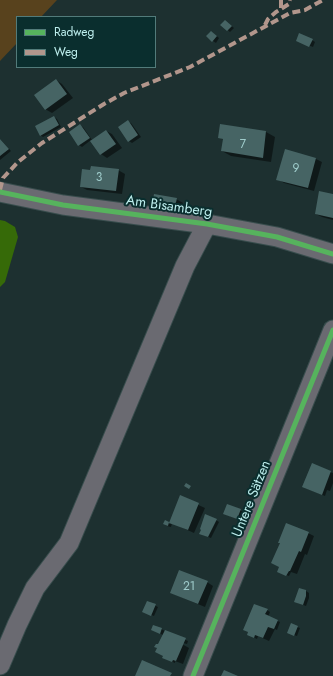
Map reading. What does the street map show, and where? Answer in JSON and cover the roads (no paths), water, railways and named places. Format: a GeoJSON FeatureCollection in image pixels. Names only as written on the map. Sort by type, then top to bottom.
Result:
{"type":"FeatureCollection","features":[{"type":"Feature","properties":{"kind":"street","name":"Am Bisamberg"},"geometry":{"type":"LineString","coordinates":[[0,192],[63,205],[207,224],[277,237],[333,254]]}},
{"type":"Feature","properties":{"kind":"street"},"geometry":{"type":"LineString","coordinates":[[0,665],[35,588],[69,543],[185,266],[207,224]]}},
{"type":"Feature","properties":{"kind":"street","name":"Untere Sätzen"},"geometry":{"type":"LineString","coordinates":[[193,676],[333,330]]}}]}
